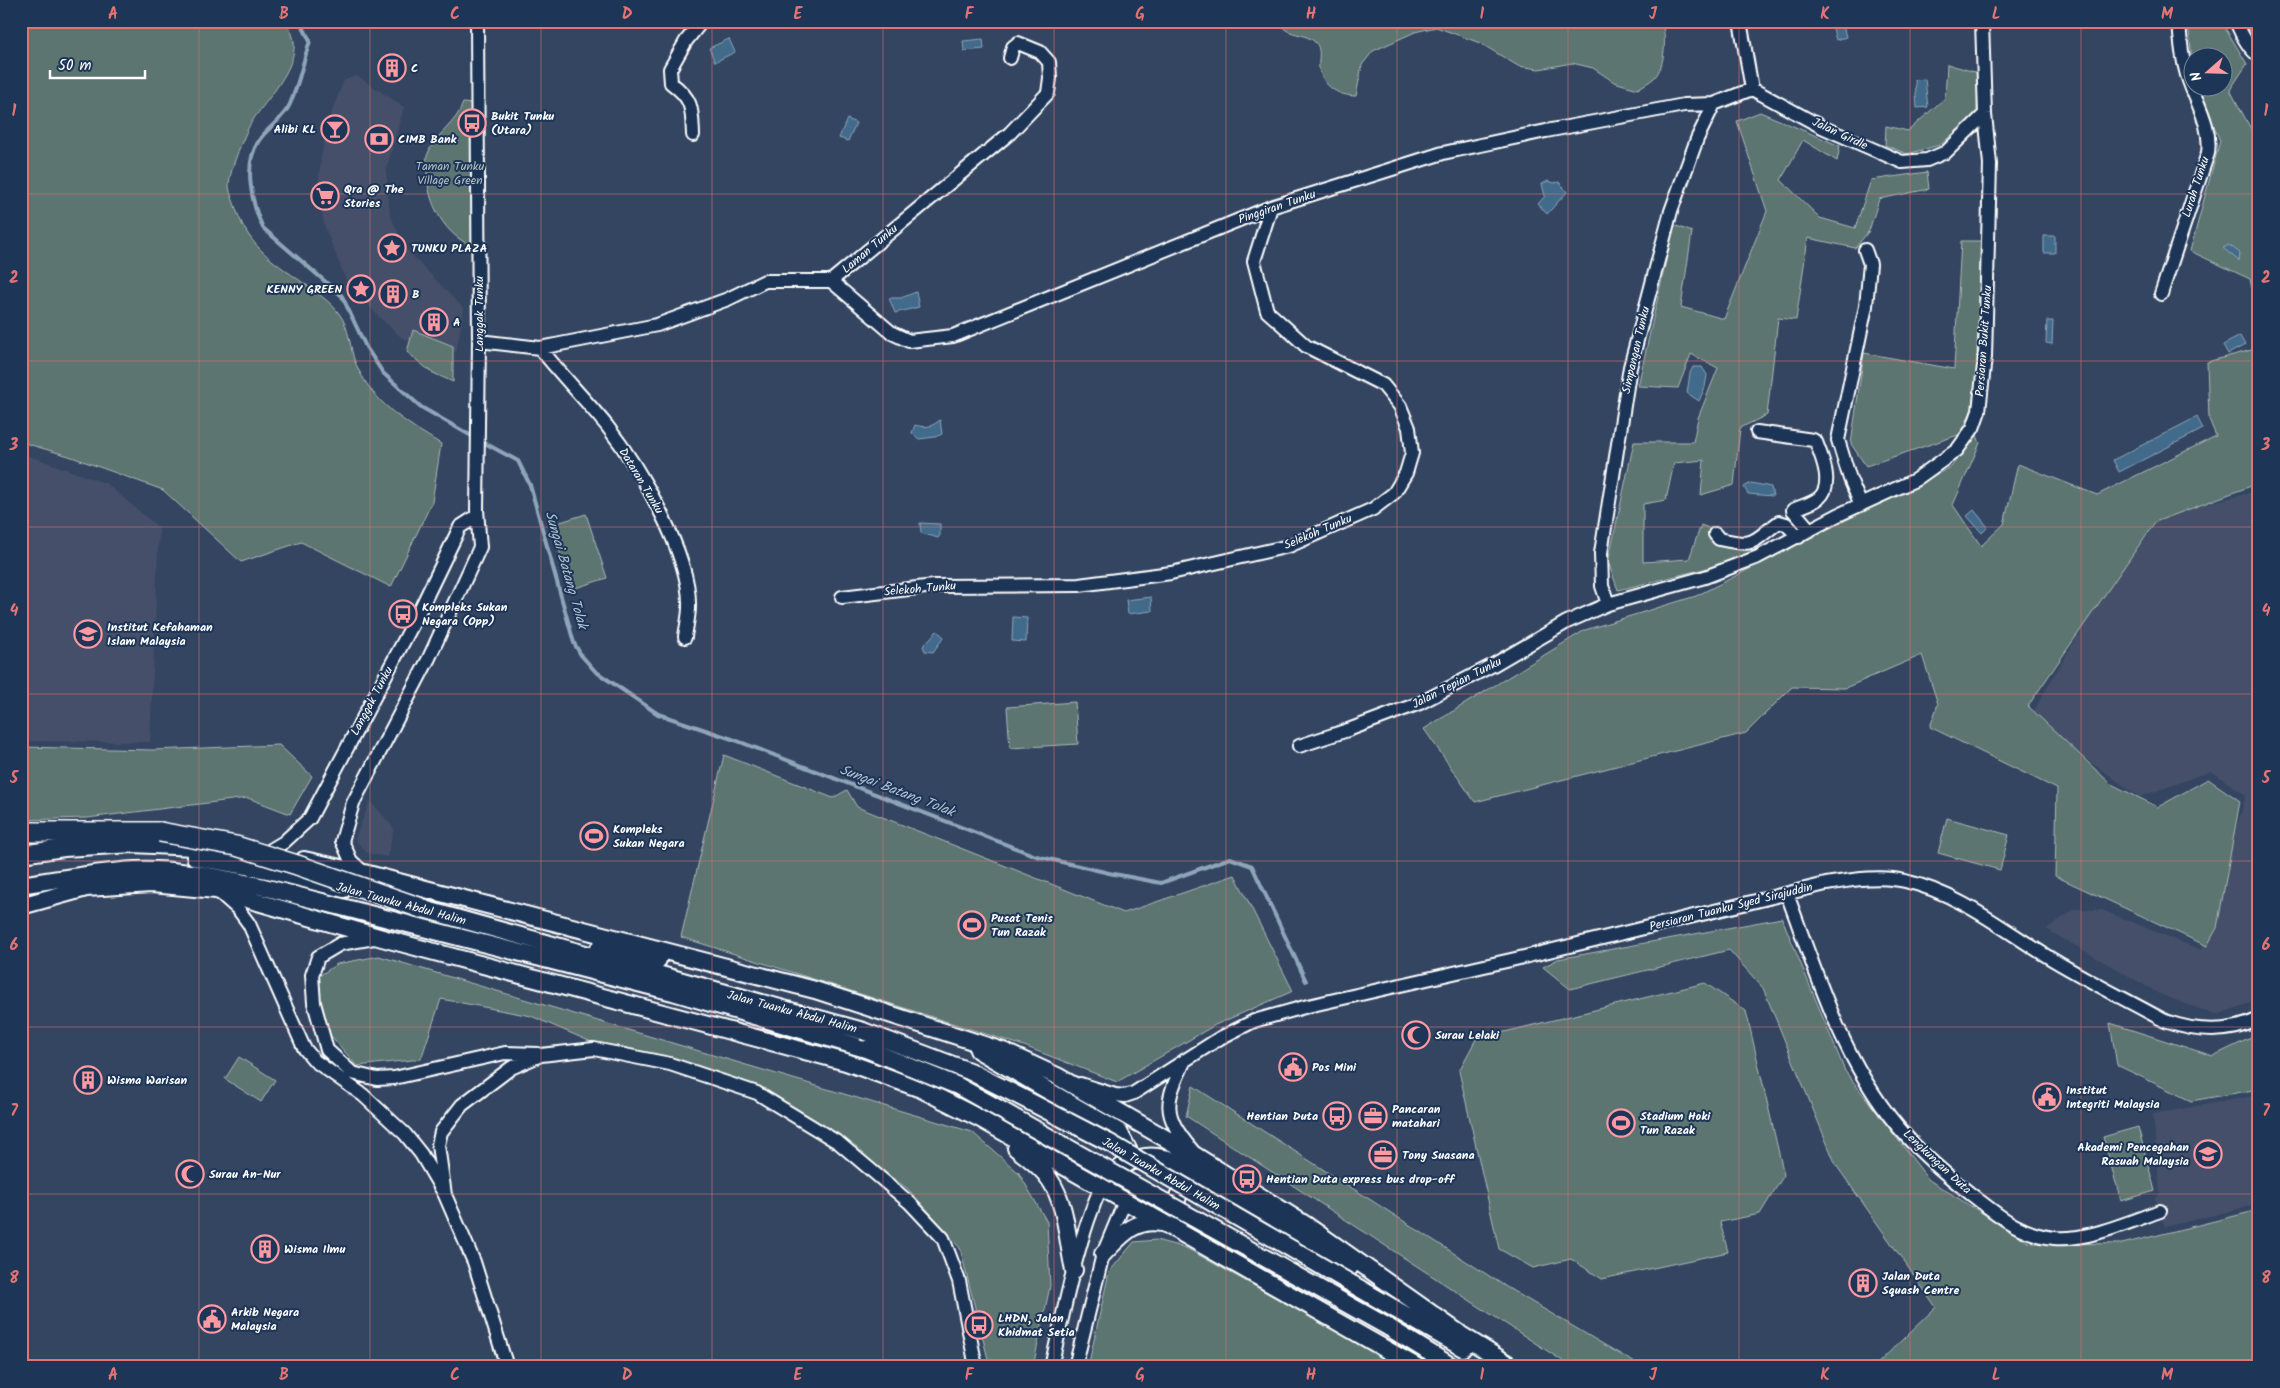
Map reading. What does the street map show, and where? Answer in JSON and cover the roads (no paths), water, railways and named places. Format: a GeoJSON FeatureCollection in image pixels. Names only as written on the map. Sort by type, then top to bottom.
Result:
{"type":"FeatureCollection","features":[{"type":"Feature","properties":{"kind":"highway"},"geometry":{"type":"LineString","coordinates":[[21,832],[160,832],[236,846],[421,908]]}},
{"type":"Feature","properties":{"kind":"main road","name":"Jalan Tuanku Abdul Halim"},"geometry":{"type":"LineString","coordinates":[[21,854],[64,848],[133,844],[269,852],[364,874],[815,990],[948,1033],[1002,1051],[1057,1076],[1196,1156],[1306,1225],[1459,1333]]}},
{"type":"Feature","properties":{"kind":"main road","name":"Jalan Tuanku Abdul Halim"},"geometry":{"type":"LineString","coordinates":[[21,865],[88,854],[142,852],[208,858],[268,870],[421,908],[673,992],[866,1049],[958,1086],[993,1104],[1388,1327],[1453,1367]]}},
{"type":"Feature","properties":{"kind":"main road","name":"Jalan Tuanku Abdul Halim"},"geometry":{"type":"LineString","coordinates":[[21,885],[77,876],[136,870],[193,873],[524,943],[863,1031],[969,1071],[1108,1142],[1496,1367]]}},
{"type":"Feature","properties":{"kind":"main road"},"geometry":{"type":"LineString","coordinates":[[21,906],[86,888],[152,884],[216,890],[382,938],[846,1062],[921,1089],[979,1118],[1417,1367]]}},
{"type":"Feature","properties":{"kind":"main road"},"geometry":{"type":"LineString","coordinates":[[524,943],[599,948],[784,988],[815,990]]}},
{"type":"Feature","properties":{"kind":"main road"},"geometry":{"type":"LineString","coordinates":[[544,982],[821,1036]]}},
{"type":"Feature","properties":{"kind":"main road"},"geometry":{"type":"LineString","coordinates":[[948,1033],[1119,1132],[1134,1161],[1132,1182],[1125,1201]]}},
{"type":"Feature","properties":{"kind":"main road"},"geometry":{"type":"LineString","coordinates":[[1022,1142],[1038,1147],[1050,1146],[1060,1143],[1070,1132],[1069,1118],[1066,1111],[1048,1091]]}},
{"type":"Feature","properties":{"kind":"main road"},"geometry":{"type":"LineString","coordinates":[[979,1118],[1038,1166],[1056,1189],[1064,1217],[1074,1270]]}},
{"type":"Feature","properties":{"kind":"main road"},"geometry":{"type":"LineString","coordinates":[[1101,1187],[1116,1169],[1142,1158],[1165,1158],[1215,1185],[1513,1367]]}},
{"type":"Feature","properties":{"kind":"main road"},"geometry":{"type":"LineString","coordinates":[[1194,1240],[1176,1209],[1181,1190],[1187,1185],[1198,1183],[1215,1185]]}},
{"type":"Feature","properties":{"kind":"main road"},"geometry":{"type":"LineString","coordinates":[[1103,1254],[1124,1232],[1134,1225],[1148,1221],[1162,1223]]}},
{"type":"Feature","properties":{"kind":"street","name":"Langgak Tunku"},"geometry":{"type":"LineString","coordinates":[[364,874],[346,852],[342,841],[353,803],[429,658],[480,547],[477,516],[480,341],[477,21]]}},
{"type":"Feature","properties":{"kind":"street"},"geometry":{"type":"LineString","coordinates":[[693,135],[692,108],[688,98],[671,82],[670,70],[686,41],[702,21]]}},
{"type":"Feature","properties":{"kind":"street"},"geometry":{"type":"LineString","coordinates":[[1740,21],[1752,90]]}},
{"type":"Feature","properties":{"kind":"street","name":"Persiaran Bukit Tunku"},"geometry":{"type":"LineString","coordinates":[[1608,604],[1705,577],[1758,557],[1915,480],[1948,458],[1964,442],[1973,428],[1979,412],[1986,357],[1990,213],[1990,164],[1985,114],[1982,21]]}},
{"type":"Feature","properties":{"kind":"street","name":"Lurah Tunku"},"geometry":{"type":"LineString","coordinates":[[2161,294],[2208,153],[2209,142],[2208,130],[2187,75],[2180,42],[2180,21]]}},
{"type":"Feature","properties":{"kind":"street"},"geometry":{"type":"LineString","coordinates":[[2236,21],[2245,39],[2259,56]]}},
{"type":"Feature","properties":{"kind":"street","name":"Laman Tunku"},"geometry":{"type":"LineString","coordinates":[[480,341],[540,348],[657,325],[728,299],[765,282],[831,281],[1010,133],[1048,93],[1050,78],[1049,62],[1040,52],[1018,43],[1013,47],[1010,58]]}},
{"type":"Feature","properties":{"kind":"street","name":"Pinggiran Tunku"},"geometry":{"type":"LineString","coordinates":[[831,281],[892,333],[909,341],[953,336],[1270,207],[1444,153],[1546,131],[1684,105],[1714,104],[1752,90]]}},
{"type":"Feature","properties":{"kind":"street","name":"Jalan Girdle"},"geometry":{"type":"LineString","coordinates":[[1752,90],[1822,126],[1902,162],[1927,160],[1946,152],[1985,114]]}},
{"type":"Feature","properties":{"kind":"street","name":"Simpangan Tunku"},"geometry":{"type":"LineString","coordinates":[[1608,604],[1602,586],[1601,553],[1630,367],[1671,211],[1697,139],[1714,104]]}},
{"type":"Feature","properties":{"kind":"street","name":"Selekoh Tunku"},"geometry":{"type":"LineString","coordinates":[[842,598],[934,586],[1079,585],[1172,573],[1289,546],[1373,509],[1394,493],[1406,473],[1412,453],[1409,428],[1400,406],[1383,385],[1306,346],[1267,312],[1254,261],[1270,207]]}},
{"type":"Feature","properties":{"kind":"street"},"geometry":{"type":"LineString","coordinates":[[1861,505],[1850,479],[1838,440],[1866,306],[1870,264],[1865,250]]}},
{"type":"Feature","properties":{"kind":"street","name":"Dataran Tunku"},"geometry":{"type":"LineString","coordinates":[[540,348],[607,426],[639,474],[662,514],[686,577],[690,607],[685,638]]}},
{"type":"Feature","properties":{"kind":"street"},"geometry":{"type":"LineString","coordinates":[[1716,534],[1720,539],[1745,544],[1752,543],[1793,510],[1818,499],[1823,492],[1826,479],[1816,442],[1757,432]]}},
{"type":"Feature","properties":{"kind":"street"},"geometry":{"type":"LineString","coordinates":[[1793,510],[1804,534]]}},
{"type":"Feature","properties":{"kind":"street","name":"Langgak Tunku"},"geometry":{"type":"LineString","coordinates":[[269,852],[310,818],[415,620],[460,528],[477,516]]}},
{"type":"Feature","properties":{"kind":"street"},"geometry":{"type":"LineString","coordinates":[[1779,522],[1804,534]]}},
{"type":"Feature","properties":{"kind":"street","name":"Jalan Tepian Tunku"},"geometry":{"type":"LineString","coordinates":[[1299,746],[1420,703],[1493,665],[1567,622],[1608,604]]}},
{"type":"Feature","properties":{"kind":"street","name":"Persiaran Tuanku Syed Sirajuddin"},"geometry":{"type":"LineString","coordinates":[[1057,1076],[1115,1095],[1125,1096],[1134,1093],[1220,1038],[1254,1021],[1308,1006],[1524,957],[1826,884],[1864,878],[1905,880],[1940,892],[1970,906],[2060,964],[2165,1021],[2181,1027],[2224,1030],[2244,1026],[2259,1019]]}},
{"type":"Feature","properties":{"kind":"street"},"geometry":{"type":"LineString","coordinates":[[216,890],[238,909],[249,924],[304,1048],[316,1061],[363,1095],[406,1134],[421,1154],[445,1196],[474,1262],[507,1367]]}},
{"type":"Feature","properties":{"kind":"street","name":"Lengkungan Duta"},"geometry":{"type":"LineString","coordinates":[[1787,894],[1819,982],[1854,1061],[1878,1100],[1907,1136],[1955,1182],[2003,1219],[2028,1233],[2056,1238],[2098,1233],[2160,1211]]}},
{"type":"Feature","properties":{"kind":"street"},"geometry":{"type":"LineString","coordinates":[[382,938],[340,944],[318,957],[312,975],[314,1003],[327,1050],[352,1073],[377,1079],[394,1078],[505,1053],[541,1055],[594,1048],[670,1064],[757,1093],[839,1144],[910,1203],[943,1238],[959,1281],[976,1367]]}},
{"type":"Feature","properties":{"kind":"street"},"geometry":{"type":"LineString","coordinates":[[445,1196],[438,1145],[441,1132],[462,1105],[511,1068],[541,1055]]}},
{"type":"Feature","properties":{"kind":"street"},"geometry":{"type":"LineString","coordinates":[[1185,1060],[1170,1091],[1169,1109],[1177,1132],[1196,1156]]}},
{"type":"Feature","properties":{"kind":"street"},"geometry":{"type":"LineString","coordinates":[[1051,1367],[1074,1270],[1094,1203],[1101,1187]]}},
{"type":"Feature","properties":{"kind":"street"},"geometry":{"type":"LineString","coordinates":[[1075,1367],[1103,1254],[1125,1201]]}},
{"type":"Feature","properties":{"kind":"waterway","name":"Sungai Batang Tolak"},"geometry":{"type":"LineString","coordinates":[[300,21],[310,41],[296,89],[287,109],[258,142],[253,152],[250,174],[255,208],[259,219],[263,228],[342,296],[366,347],[383,373],[421,407],[475,438]]}},
{"type":"Feature","properties":{"kind":"waterway","name":"Sungai Batang Tolak"},"geometry":{"type":"LineString","coordinates":[[481,441],[518,461],[530,485],[574,643],[581,655],[595,671],[658,714],[735,740],[1036,856],[1161,883],[1230,858],[1252,866],[1306,981]]}},
{"type":"Feature","properties":{"kind":"place","name":"C"},"geometry":{"type":"Point","coordinates":[392,68]}},
{"type":"Feature","properties":{"kind":"place","name":"Bukit Tunku (Utara)"},"geometry":{"type":"Point","coordinates":[472,123]}},
{"type":"Feature","properties":{"kind":"place","name":"Alibi KL"},"geometry":{"type":"Point","coordinates":[335,129]}},
{"type":"Feature","properties":{"kind":"place","name":"CIMB Bank"},"geometry":{"type":"Point","coordinates":[379,139]}},
{"type":"Feature","properties":{"kind":"place","name":"Qra @ The Stories"},"geometry":{"type":"Point","coordinates":[325,196]}},
{"type":"Feature","properties":{"kind":"place","name":"TUNKU PLAZA"},"geometry":{"type":"Point","coordinates":[392,248]}},
{"type":"Feature","properties":{"kind":"place","name":"KENNY GREEN"},"geometry":{"type":"Point","coordinates":[361,289]}},
{"type":"Feature","properties":{"kind":"place","name":"B"},"geometry":{"type":"Point","coordinates":[393,294]}},
{"type":"Feature","properties":{"kind":"place","name":"A"},"geometry":{"type":"Point","coordinates":[434,322]}},
{"type":"Feature","properties":{"kind":"place","name":"Kompleks Sukan Negara (Opp)"},"geometry":{"type":"Point","coordinates":[403,614]}},
{"type":"Feature","properties":{"kind":"place","name":"Institut Kefahaman Islam Malaysia"},"geometry":{"type":"Point","coordinates":[88,634]}},
{"type":"Feature","properties":{"kind":"place","name":"Kompleks Sukan Negara"},"geometry":{"type":"Point","coordinates":[594,836]}},
{"type":"Feature","properties":{"kind":"place","name":"Pusat Tenis Tun Razak"},"geometry":{"type":"Point","coordinates":[972,925]}},
{"type":"Feature","properties":{"kind":"place","name":"Surau Lelaki"},"geometry":{"type":"Point","coordinates":[1416,1035]}},
{"type":"Feature","properties":{"kind":"place","name":"Pos Mini"},"geometry":{"type":"Point","coordinates":[1293,1067]}},
{"type":"Feature","properties":{"kind":"place","name":"Wisma Warisan"},"geometry":{"type":"Point","coordinates":[88,1080]}},
{"type":"Feature","properties":{"kind":"place","name":"Institut Integriti Malaysia"},"geometry":{"type":"Point","coordinates":[2047,1097]}},
{"type":"Feature","properties":{"kind":"place","name":"Hentian Duta"},"geometry":{"type":"Point","coordinates":[1337,1116]}},
{"type":"Feature","properties":{"kind":"place","name":"Pancaran matahari"},"geometry":{"type":"Point","coordinates":[1373,1116]}},
{"type":"Feature","properties":{"kind":"place","name":"Stadium Hoki Tun Razak"},"geometry":{"type":"Point","coordinates":[1621,1123]}},
{"type":"Feature","properties":{"kind":"place","name":"Akademi Pencegahan Rasuah Malaysia"},"geometry":{"type":"Point","coordinates":[2208,1154]}},
{"type":"Feature","properties":{"kind":"place","name":"Tony Suasana"},"geometry":{"type":"Point","coordinates":[1383,1155]}},
{"type":"Feature","properties":{"kind":"place","name":"Surau An-Nur"},"geometry":{"type":"Point","coordinates":[190,1174]}},
{"type":"Feature","properties":{"kind":"place","name":"Hentian Duta express bus drop-off"},"geometry":{"type":"Point","coordinates":[1247,1179]}},
{"type":"Feature","properties":{"kind":"place","name":"Wisma Ilmu"},"geometry":{"type":"Point","coordinates":[265,1249]}},
{"type":"Feature","properties":{"kind":"place","name":"Jalan Duta Squash Centre"},"geometry":{"type":"Point","coordinates":[1863,1283]}},
{"type":"Feature","properties":{"kind":"place","name":"Arkib Negara Malaysia"},"geometry":{"type":"Point","coordinates":[212,1319]}},
{"type":"Feature","properties":{"kind":"place","name":"LHDN, Jalan Khidmat Setia"},"geometry":{"type":"Point","coordinates":[979,1325]}},
{"type":"Feature","properties":{"kind":"park label","name":"Taman Tunku Village Green"},"geometry":{"type":"Point","coordinates":[450,173]}}]}
